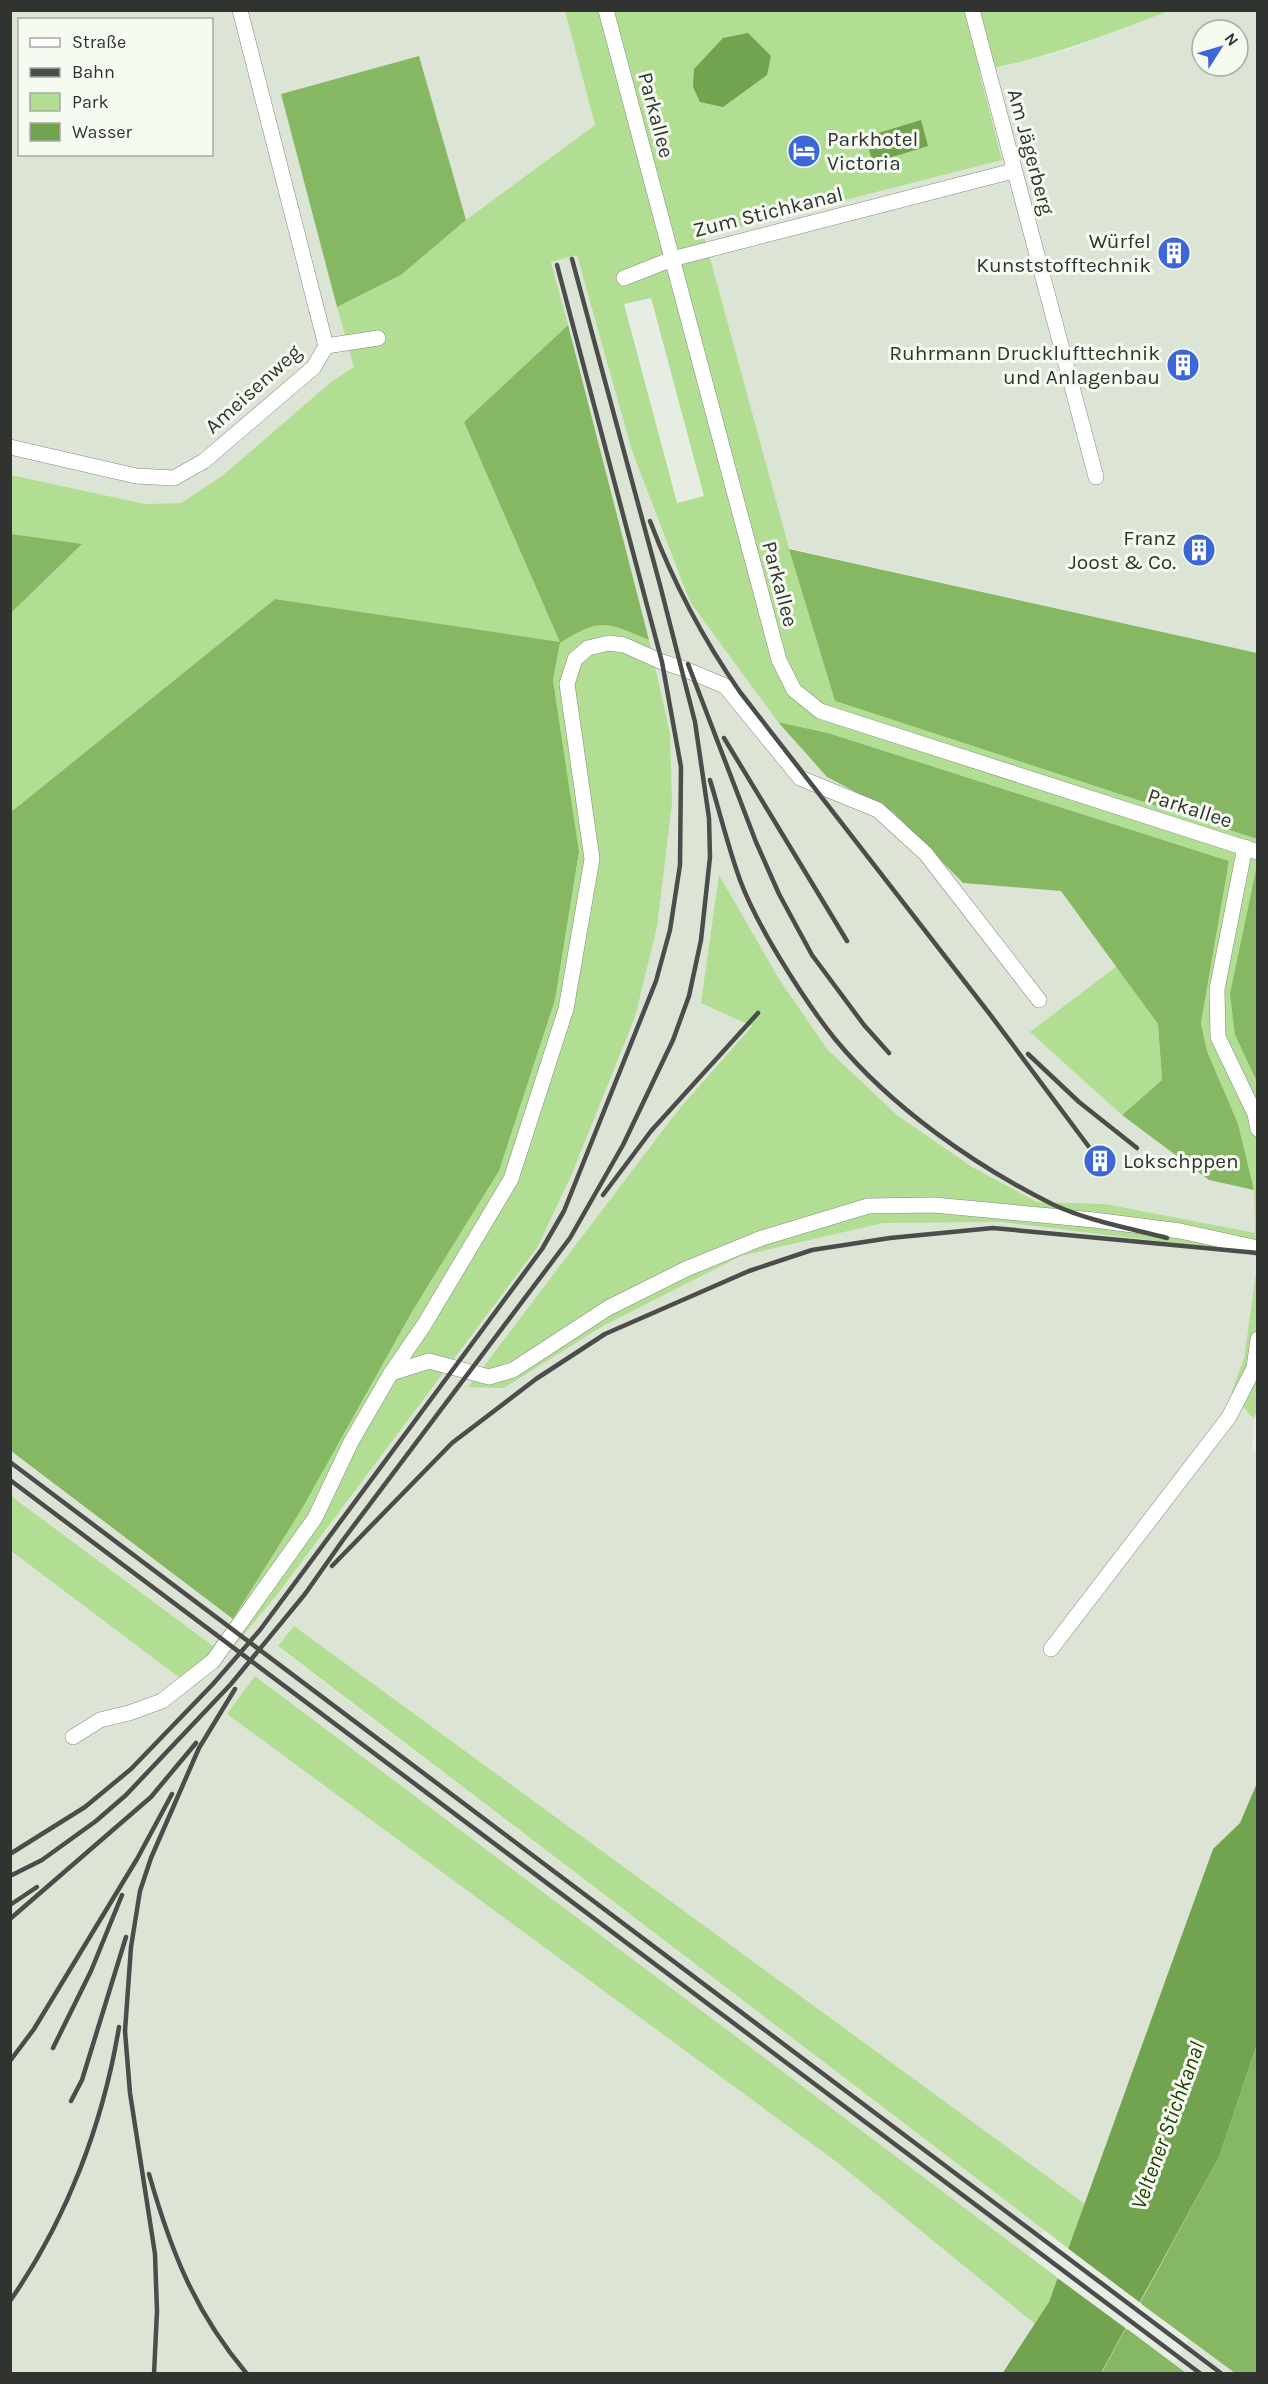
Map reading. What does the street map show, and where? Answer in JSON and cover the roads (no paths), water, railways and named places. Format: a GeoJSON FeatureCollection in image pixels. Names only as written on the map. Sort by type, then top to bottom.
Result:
{"type":"FeatureCollection","features":[{"type":"Feature","properties":{"kind":"street","name":"Ameisenweg"},"geometry":{"type":"LineString","coordinates":[[10,447],[136,476],[174,478],[204,461],[314,367],[326,346],[240,10]]}},
{"type":"Feature","properties":{"kind":"street","name":"Parkallee"},"geometry":{"type":"LineString","coordinates":[[606,10],[779,660],[794,690],[820,711],[1251,849]]}},
{"type":"Feature","properties":{"kind":"street","name":"Am Jägerberg"},"geometry":{"type":"LineString","coordinates":[[972,10],[1096,477]]}},
{"type":"Feature","properties":{"kind":"street","name":"Zum Stichkanal"},"geometry":{"type":"LineString","coordinates":[[624,278],[672,259],[1013,171]]}},
{"type":"Feature","properties":{"kind":"street"},"geometry":{"type":"LineString","coordinates":[[326,346],[378,338]]}},
{"type":"Feature","properties":{"kind":"street"},"geometry":{"type":"LineString","coordinates":[[73,1737],[100,1720],[129,1713],[162,1701],[213,1661],[315,1518],[351,1442],[511,1179],[566,1009],[592,859],[567,684],[575,659],[588,648],[609,643],[624,645],[725,686],[800,778],[878,810],[926,854],[1039,1000]]}},
{"type":"Feature","properties":{"kind":"street"},"geometry":{"type":"LineString","coordinates":[[1251,849],[1217,989],[1218,1037],[1255,1114],[1257,1129]]}},
{"type":"Feature","properties":{"kind":"street"},"geometry":{"type":"LineString","coordinates":[[392,1373],[429,1361],[489,1377],[513,1370],[608,1308],[686,1269],[762,1238],[868,1206],[934,1204],[1094,1220],[1180,1231],[1257,1248]]}},
{"type":"Feature","properties":{"kind":"street"},"geometry":{"type":"LineString","coordinates":[[1052,1649],[1229,1417],[1254,1368],[1257,1339]]}},
{"type":"Feature","properties":{"kind":"water"},"geometry":{"type":"Polygon","coordinates":[[[748,33],[771,56],[767,75],[723,107],[700,102],[693,87],[694,69],[723,38],[748,33]]]}},
{"type":"Feature","properties":{"kind":"water"},"geometry":{"type":"Polygon","coordinates":[[[921,120],[928,146],[873,163],[865,137],[921,120]]]}},
{"type":"Feature","properties":{"kind":"water","name":"Veltener Stichkanal"},"geometry":{"type":"Polygon","coordinates":[[[1257,1783],[1257,2044],[1219,2157],[1101,2373],[1002,2374],[1049,2302],[1213,1849],[1240,1823],[1257,1783]]]}},
{"type":"Feature","properties":{"kind":"railway"},"geometry":{"type":"LineString","coordinates":[[10,1876],[42,1860],[96,1821],[126,1795],[231,1684],[305,1594],[570,1238],[623,1145],[673,1040],[689,996],[701,940],[710,857],[709,818],[695,722],[572,259]]}},
{"type":"Feature","properties":{"kind":"railway"},"geometry":{"type":"LineString","coordinates":[[10,1854],[85,1807],[131,1769],[213,1684],[260,1630],[423,1410],[542,1249],[564,1211],[656,981],[670,930],[680,865],[681,767],[662,662],[557,265]]}},
{"type":"Feature","properties":{"kind":"railway"},"geometry":{"type":"LineString","coordinates":[[650,521],[690,610],[740,692],[992,1017],[1089,1147]]}},
{"type":"Feature","properties":{"kind":"railway"},"geometry":{"type":"LineString","coordinates":[[688,664],[756,842],[779,894],[812,955],[864,1025],[889,1053]]}},
{"type":"Feature","properties":{"kind":"railway"},"geometry":{"type":"LineString","coordinates":[[724,738],[847,941]]}},
{"type":"Feature","properties":{"kind":"railway"},"geometry":{"type":"LineString","coordinates":[[710,780],[736,868],[758,919],[779,957],[813,1009],[857,1064],[908,1111],[936,1133],[1024,1189],[1081,1216],[1167,1238]]}},
{"type":"Feature","properties":{"kind":"railway"},"geometry":{"type":"LineString","coordinates":[[603,1195],[651,1131],[758,1013]]}},
{"type":"Feature","properties":{"kind":"railway"},"geometry":{"type":"LineString","coordinates":[[1028,1054],[1079,1102],[1137,1148]]}},
{"type":"Feature","properties":{"kind":"railway"},"geometry":{"type":"LineString","coordinates":[[332,1566],[452,1443],[536,1379],[605,1334],[749,1271],[812,1250],[890,1238],[993,1228],[1258,1253]]}},
{"type":"Feature","properties":{"kind":"railway"},"geometry":{"type":"LineString","coordinates":[[10,1462],[1222,2374]]}},
{"type":"Feature","properties":{"kind":"railway"},"geometry":{"type":"LineString","coordinates":[[10,1480],[1201,2374]]}},
{"type":"Feature","properties":{"kind":"railway"},"geometry":{"type":"LineString","coordinates":[[154,2374],[157,2311],[155,2254],[130,2093],[125,2031],[131,1947],[140,1891],[151,1858],[199,1748],[235,1689]]}},
{"type":"Feature","properties":{"kind":"railway"},"geometry":{"type":"LineString","coordinates":[[10,1919],[151,1797],[196,1743]]}},
{"type":"Feature","properties":{"kind":"railway"},"geometry":{"type":"LineString","coordinates":[[10,2061],[34,2029],[137,1859],[172,1794]]}},
{"type":"Feature","properties":{"kind":"railway"},"geometry":{"type":"LineString","coordinates":[[10,1905],[37,1887]]}},
{"type":"Feature","properties":{"kind":"railway"},"geometry":{"type":"LineString","coordinates":[[53,2048],[91,1971],[122,1895]]}},
{"type":"Feature","properties":{"kind":"railway"},"geometry":{"type":"LineString","coordinates":[[71,2101],[82,2080],[126,1937]]}},
{"type":"Feature","properties":{"kind":"railway"},"geometry":{"type":"LineString","coordinates":[[10,2301],[49,2237],[80,2170],[103,2099],[119,2027]]}},
{"type":"Feature","properties":{"kind":"railway"},"geometry":{"type":"LineString","coordinates":[[149,2174],[166,2229],[186,2279],[212,2327],[247,2374]]}},
{"type":"Feature","properties":{"kind":"place","name":"Parkhotel Victoria"},"geometry":{"type":"Point","coordinates":[804,151]}},
{"type":"Feature","properties":{"kind":"place","name":"Würfel Kunststofftechnik"},"geometry":{"type":"Point","coordinates":[1174,253]}},
{"type":"Feature","properties":{"kind":"place","name":"Ruhrmann Drucklufttechnik und Anlagenbau"},"geometry":{"type":"Point","coordinates":[1183,365]}},
{"type":"Feature","properties":{"kind":"place","name":"Franz Joost & Co."},"geometry":{"type":"Point","coordinates":[1199,550]}},
{"type":"Feature","properties":{"kind":"place","name":"Lokschppen"},"geometry":{"type":"Point","coordinates":[1100,1161]}}]}
